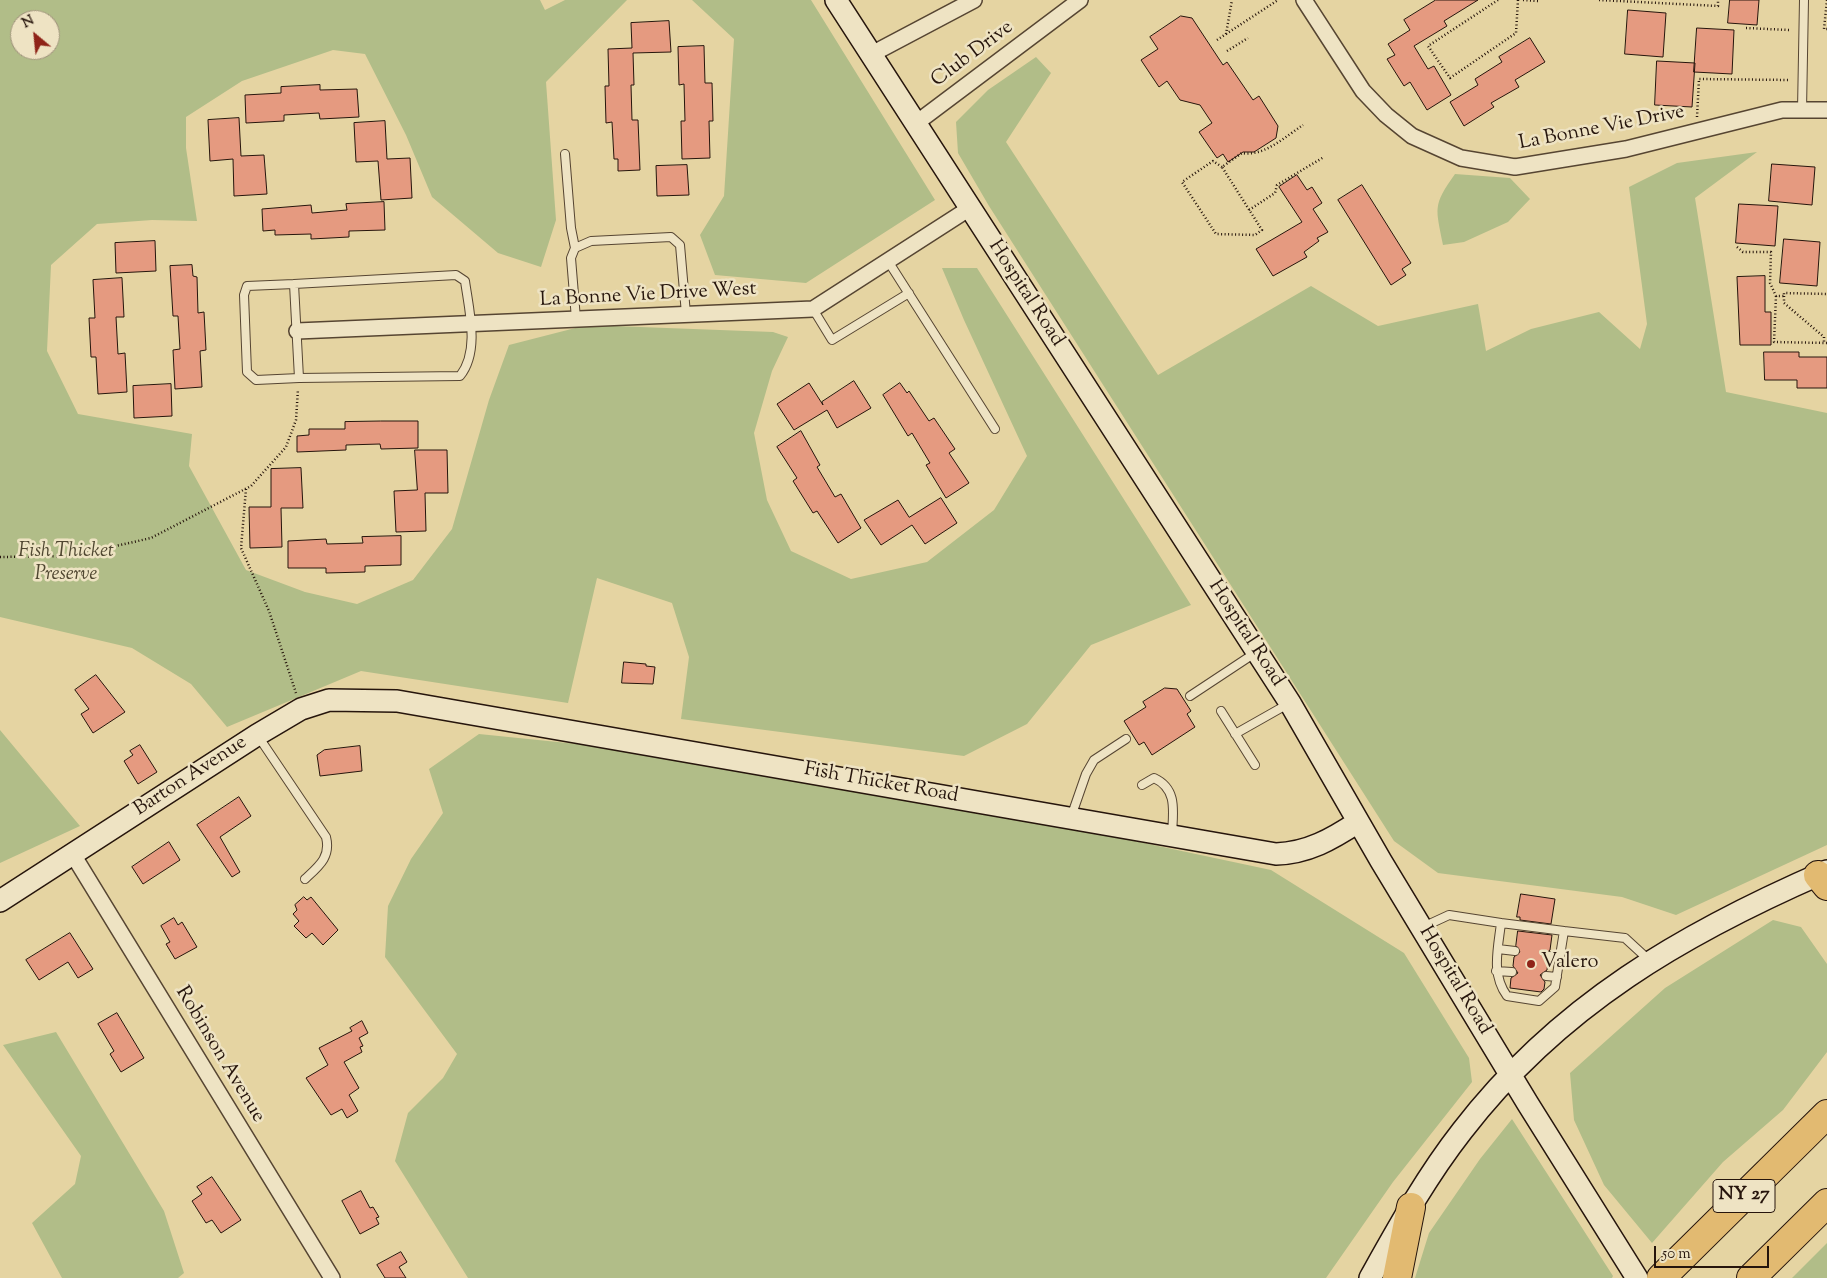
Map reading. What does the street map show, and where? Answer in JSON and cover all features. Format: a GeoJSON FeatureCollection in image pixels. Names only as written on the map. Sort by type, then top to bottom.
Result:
{"type":"FeatureCollection","features":[{"type":"Feature","properties":{"kind":"highway","name":"NY 27"},"geometry":{"type":"LineString","coordinates":[[1661,1278],[1827,1114]]}},
{"type":"Feature","properties":{"kind":"highway","name":"NY 27"},"geometry":{"type":"LineString","coordinates":[[1751,1278],[1827,1203]]}},
{"type":"Feature","properties":{"kind":"highway"},"geometry":{"type":"LineString","coordinates":[[1397,1278],[1411,1206]]}},
{"type":"Feature","properties":{"kind":"street","name":"Hospital Road"},"geometry":{"type":"LineString","coordinates":[[836,0],[1290,703],[1421,927],[1637,1278]]}},
{"type":"Feature","properties":{"kind":"street"},"geometry":{"type":"LineString","coordinates":[[870,54],[974,0]]}},
{"type":"Feature","properties":{"kind":"street","name":"Club Drive"},"geometry":{"type":"LineString","coordinates":[[915,124],[1080,0]]}},
{"type":"Feature","properties":{"kind":"street","name":"La Bonne Vie Drive"},"geometry":{"type":"LineString","coordinates":[[1304,0],[1363,91],[1386,115],[1412,136],[1461,158],[1515,167],[1626,149],[1782,110],[1827,110]]}},
{"type":"Feature","properties":{"kind":"street","name":"La Bonne Vie Drive West"},"geometry":{"type":"LineString","coordinates":[[297,331],[813,308],[970,208]]}},
{"type":"Feature","properties":{"kind":"street","name":"Barton Avenue"},"geometry":{"type":"LineString","coordinates":[[0,901],[257,734],[301,709],[329,700],[397,701]]}},
{"type":"Feature","properties":{"kind":"street","name":"Fish Thicket Road"},"geometry":{"type":"LineString","coordinates":[[397,701],[1172,834],[1258,851],[1294,853],[1322,843],[1358,822]]}},
{"type":"Feature","properties":{"kind":"street","name":"Robinson Avenue"},"geometry":{"type":"LineString","coordinates":[[72,853],[332,1278]]}},
{"type":"Feature","properties":{"kind":"street"},"geometry":{"type":"LineString","coordinates":[[1370,1278],[1411,1206],[1462,1130],[1511,1076],[1563,1026],[1620,981],[1714,923],[1824,878]]}},
{"type":"Feature","properties":{"kind":"lane"},"geometry":{"type":"LineString","coordinates":[[1802,110],[1804,0]]}},
{"type":"Feature","properties":{"kind":"lane"},"geometry":{"type":"LineString","coordinates":[[565,154],[571,228],[576,248]]}},
{"type":"Feature","properties":{"kind":"lane"},"geometry":{"type":"LineString","coordinates":[[576,319],[571,258],[576,248],[591,241],[671,237],[680,245],[686,314]]}},
{"type":"Feature","properties":{"kind":"lane"},"geometry":{"type":"LineString","coordinates":[[888,261],[995,429]]}},
{"type":"Feature","properties":{"kind":"lane"},"geometry":{"type":"LineString","coordinates":[[456,275],[465,280],[470,324],[471,354],[468,366],[460,376],[256,380],[247,372],[244,295],[247,286],[456,275]]}},
{"type":"Feature","properties":{"kind":"lane"},"geometry":{"type":"LineString","coordinates":[[294,284],[299,378]]}},
{"type":"Feature","properties":{"kind":"lane"},"geometry":{"type":"LineString","coordinates":[[813,308],[832,340],[909,293]]}},
{"type":"Feature","properties":{"kind":"lane"},"geometry":{"type":"LineString","coordinates":[[1190,696],[1257,652]]}},
{"type":"Feature","properties":{"kind":"lane"},"geometry":{"type":"LineString","coordinates":[[1236,734],[1290,703]]}},
{"type":"Feature","properties":{"kind":"lane"},"geometry":{"type":"LineString","coordinates":[[1221,711],[1255,765]]}},
{"type":"Feature","properties":{"kind":"lane"},"geometry":{"type":"LineString","coordinates":[[257,734],[326,837],[328,850],[326,859],[305,880]]}},
{"type":"Feature","properties":{"kind":"lane"},"geometry":{"type":"LineString","coordinates":[[1071,817],[1086,774],[1094,760],[1126,739]]}},
{"type":"Feature","properties":{"kind":"lane"},"geometry":{"type":"LineString","coordinates":[[1142,785],[1154,778],[1162,782],[1171,794],[1174,804],[1172,834]]}},
{"type":"Feature","properties":{"kind":"lane"},"geometry":{"type":"LineString","coordinates":[[1421,927],[1449,915],[1625,938],[1650,961]]}},
{"type":"Feature","properties":{"kind":"lane"},"geometry":{"type":"LineString","coordinates":[[1501,923],[1496,971],[1499,986],[1507,996],[1539,1001],[1555,987],[1564,931]]}},
{"type":"Feature","properties":{"kind":"lane"},"geometry":{"type":"LineString","coordinates":[[1498,949],[1515,951]]}},
{"type":"Feature","properties":{"kind":"lane"},"geometry":{"type":"LineString","coordinates":[[1549,956],[1560,956]]}},
{"type":"Feature","properties":{"kind":"lane"},"geometry":{"type":"LineString","coordinates":[[1496,971],[1512,972]]}},
{"type":"Feature","properties":{"kind":"lane"},"geometry":{"type":"LineString","coordinates":[[1546,976],[1557,977]]}},
{"type":"Feature","properties":{"kind":"path"},"geometry":{"type":"LineString","coordinates":[[1226,34],[1232,0]]}},
{"type":"Feature","properties":{"kind":"path"},"geometry":{"type":"LineString","coordinates":[[1217,40],[1278,0]]}},
{"type":"Feature","properties":{"kind":"path"},"geometry":{"type":"LineString","coordinates":[[1498,0],[1428,46],[1450,78],[1516,33],[1518,0]]}},
{"type":"Feature","properties":{"kind":"path"},"geometry":{"type":"LineString","coordinates":[[1523,0],[1538,1]]}},
{"type":"Feature","properties":{"kind":"path"},"geometry":{"type":"LineString","coordinates":[[1599,0],[1718,6],[1718,0]]}},
{"type":"Feature","properties":{"kind":"path"},"geometry":{"type":"LineString","coordinates":[[1827,0],[1824,29],[1827,29]]}},
{"type":"Feature","properties":{"kind":"path"},"geometry":{"type":"LineString","coordinates":[[1746,28],[1789,30]]}},
{"type":"Feature","properties":{"kind":"path"},"geometry":{"type":"LineString","coordinates":[[1227,51],[1248,38]]}},
{"type":"Feature","properties":{"kind":"path"},"geometry":{"type":"LineString","coordinates":[[1697,118],[1700,79],[1789,80]]}},
{"type":"Feature","properties":{"kind":"path"},"geometry":{"type":"LineString","coordinates":[[1222,167],[1242,153],[1252,155],[1268,148],[1303,125]]}},
{"type":"Feature","properties":{"kind":"path"},"geometry":{"type":"LineString","coordinates":[[1249,210],[1274,193],[1277,184],[1324,157]]}},
{"type":"Feature","properties":{"kind":"path"},"geometry":{"type":"LineString","coordinates":[[1213,161],[1222,167],[1262,230],[1255,235],[1216,234],[1182,182],[1213,161]]}},
{"type":"Feature","properties":{"kind":"path"},"geometry":{"type":"LineString","coordinates":[[1736,247],[1743,252],[1771,252],[1770,283],[1776,296],[1774,342],[1826,343],[1824,338],[1784,303],[1784,296]]}},
{"type":"Feature","properties":{"kind":"path"},"geometry":{"type":"LineString","coordinates":[[1776,296],[1784,296],[1784,293],[1827,294]]}},
{"type":"Feature","properties":{"kind":"path"},"geometry":{"type":"LineString","coordinates":[[0,557],[72,556],[151,538],[246,489],[251,486],[286,447],[296,420],[299,378]]}},
{"type":"Feature","properties":{"kind":"path"},"geometry":{"type":"LineString","coordinates":[[246,489],[242,548],[269,611],[301,709]]}},
{"type":"Feature","properties":{"kind":"green space","name":"Fish Thicket Preserve"},"geometry":{"type":"Polygon","coordinates":[[[0,0],[540,0],[545,10],[565,0],[627,0],[546,82],[556,220],[541,267],[498,253],[432,197],[406,135],[365,54],[333,50],[242,81],[186,117],[186,148],[197,221],[152,220],[97,224],[51,265],[47,351],[78,414],[192,434],[189,466],[246,570],[305,592],[357,604],[413,580],[452,529],[489,400],[509,345],[587,325],[773,332],[788,337],[772,371],[754,433],[767,500],[791,551],[851,579],[927,562],[994,510],[1027,456],[942,268],[977,268],[1191,605],[1091,645],[1027,724],[964,756],[681,719],[689,657],[672,603],[597,578],[568,703],[361,671],[227,727],[191,684],[132,648],[0,617],[0,0]]]}},
{"type":"Feature","properties":{"kind":"green space"},"geometry":{"type":"Polygon","coordinates":[[[692,0],[811,0],[935,200],[806,283],[715,275],[700,235],[724,196],[734,39],[692,0]]]}},
{"type":"Feature","properties":{"kind":"green space"},"geometry":{"type":"Polygon","coordinates":[[[1036,57],[1051,73],[1006,142],[1158,375],[1311,286],[1378,326],[1478,304],[1486,351],[1531,329],[1599,312],[1640,349],[1647,324],[1629,187],[1677,163],[1757,152],[1695,198],[1726,392],[1827,413],[1827,845],[1676,915],[1622,897],[1438,873],[1394,841],[989,206],[958,153],[956,122],[988,90],[1036,57]]]}},
{"type":"Feature","properties":{"kind":"green space"},"geometry":{"type":"Polygon","coordinates":[[[1455,174],[1510,178],[1530,199],[1508,222],[1464,242],[1443,245],[1438,215],[1439,201],[1455,174]]]}},
{"type":"Feature","properties":{"kind":"green space"},"geometry":{"type":"Polygon","coordinates":[[[0,730],[80,826],[0,863],[0,730]]]}},
{"type":"Feature","properties":{"kind":"green space"},"geometry":{"type":"Polygon","coordinates":[[[479,734],[587,745],[1083,830],[1271,870],[1404,953],[1469,1058],[1472,1082],[1393,1182],[1326,1278],[468,1278],[395,1161],[408,1113],[443,1078],[457,1054],[385,957],[388,906],[411,859],[443,813],[429,769],[479,734]]]}},
{"type":"Feature","properties":{"kind":"green space"},"geometry":{"type":"Polygon","coordinates":[[[1773,920],[1801,927],[1827,964],[1827,1052],[1783,1110],[1723,1162],[1652,1243],[1604,1185],[1574,1120],[1570,1073],[1665,988],[1773,920]]]}},
{"type":"Feature","properties":{"kind":"green space"},"geometry":{"type":"Polygon","coordinates":[[[56,1032],[164,1211],[184,1273],[178,1278],[62,1278],[32,1223],[75,1184],[81,1156],[3,1045],[56,1032]]]}},
{"type":"Feature","properties":{"kind":"green space"},"geometry":{"type":"Polygon","coordinates":[[[1512,1119],[1613,1276],[1612,1278],[1415,1278],[1429,1233],[1480,1159],[1512,1119]]]}},
{"type":"Feature","properties":{"kind":"green space"},"geometry":{"type":"Polygon","coordinates":[[[1827,1243],[1827,1278],[1792,1278],[1827,1243]]]}},
{"type":"Feature","properties":{"kind":"building"},"geometry":{"type":"Polygon","coordinates":[[[1436,0],[1478,0],[1444,21],[1447,26],[1414,46],[1428,69],[1434,66],[1451,95],[1427,110],[1410,82],[1404,86],[1387,59],[1395,55],[1388,44],[1410,30],[1404,20],[1436,0]]]}},
{"type":"Feature","properties":{"kind":"building"},"geometry":{"type":"Polygon","coordinates":[[[1730,0],[1759,0],[1757,25],[1728,23],[1730,0]]]}},
{"type":"Feature","properties":{"kind":"building"},"geometry":{"type":"Polygon","coordinates":[[[1628,10],[1666,13],[1663,57],[1625,54],[1628,10]]]}},
{"type":"Feature","properties":{"kind":"building"},"geometry":{"type":"Polygon","coordinates":[[[1181,16],[1192,18],[1223,65],[1227,62],[1253,100],[1259,96],[1278,126],[1276,138],[1254,152],[1243,152],[1228,162],[1223,154],[1217,158],[1199,132],[1212,123],[1200,105],[1180,100],[1167,81],[1159,87],[1141,60],[1158,49],[1150,37],[1181,16]]]}},
{"type":"Feature","properties":{"kind":"building"},"geometry":{"type":"Polygon","coordinates":[[[669,21],[671,52],[633,53],[634,85],[631,85],[632,120],[638,120],[640,170],[618,171],[618,159],[614,159],[612,122],[606,123],[605,86],[609,86],[608,49],[632,48],[631,23],[669,21]]]}},
{"type":"Feature","properties":{"kind":"building"},"geometry":{"type":"Polygon","coordinates":[[[1697,28],[1734,30],[1732,74],[1694,72],[1697,28]]]}},
{"type":"Feature","properties":{"kind":"building"},"geometry":{"type":"Polygon","coordinates":[[[1530,38],[1545,62],[1515,80],[1519,87],[1491,103],[1494,107],[1464,126],[1450,102],[1478,85],[1475,79],[1502,62],[1499,57],[1530,38]]]}},
{"type":"Feature","properties":{"kind":"building"},"geometry":{"type":"Polygon","coordinates":[[[704,46],[705,83],[712,83],[713,121],[709,121],[710,158],[682,159],[681,121],[685,121],[684,84],[679,85],[678,47],[704,46]]]}},
{"type":"Feature","properties":{"kind":"building"},"geometry":{"type":"Polygon","coordinates":[[[1657,61],[1695,63],[1692,107],[1655,105],[1657,61]]]}},
{"type":"Feature","properties":{"kind":"building"},"geometry":{"type":"Polygon","coordinates":[[[320,85],[320,90],[357,89],[359,117],[320,119],[319,113],[284,115],[284,121],[246,123],[245,95],[281,93],[281,87],[320,85]]]}},
{"type":"Feature","properties":{"kind":"building"},"geometry":{"type":"Polygon","coordinates":[[[239,118],[241,156],[264,155],[267,194],[234,196],[233,159],[210,161],[208,120],[239,118]]]}},
{"type":"Feature","properties":{"kind":"building"},"geometry":{"type":"Polygon","coordinates":[[[385,121],[387,159],[410,158],[412,198],[381,200],[378,161],[356,162],[354,123],[385,121]]]}},
{"type":"Feature","properties":{"kind":"building"},"geometry":{"type":"Polygon","coordinates":[[[1772,164],[1815,167],[1812,205],[1769,201],[1772,164]]]}},
{"type":"Feature","properties":{"kind":"building"},"geometry":{"type":"Polygon","coordinates":[[[687,165],[689,195],[657,196],[656,166],[687,165]]]}},
{"type":"Feature","properties":{"kind":"building"},"geometry":{"type":"Polygon","coordinates":[[[1297,175],[1307,190],[1312,187],[1322,203],[1313,209],[1328,232],[1317,238],[1319,241],[1304,252],[1307,257],[1273,276],[1256,249],[1302,222],[1279,187],[1297,175]]]}},
{"type":"Feature","properties":{"kind":"building"},"geometry":{"type":"Polygon","coordinates":[[[1362,185],[1411,263],[1402,269],[1406,275],[1391,285],[1338,200],[1362,185]]]}},
{"type":"Feature","properties":{"kind":"building"},"geometry":{"type":"Polygon","coordinates":[[[384,202],[385,230],[349,231],[349,237],[311,239],[311,234],[275,235],[275,230],[263,231],[262,209],[311,205],[312,213],[347,210],[346,204],[384,202]]]}},
{"type":"Feature","properties":{"kind":"building"},"geometry":{"type":"Polygon","coordinates":[[[1739,204],[1778,206],[1775,246],[1736,243],[1739,204]]]}},
{"type":"Feature","properties":{"kind":"building"},"geometry":{"type":"Polygon","coordinates":[[[1784,239],[1820,242],[1817,286],[1780,283],[1784,239]]]}},
{"type":"Feature","properties":{"kind":"building"},"geometry":{"type":"Polygon","coordinates":[[[155,241],[156,271],[116,273],[115,243],[155,241]]]}},
{"type":"Feature","properties":{"kind":"building"},"geometry":{"type":"Polygon","coordinates":[[[192,265],[193,276],[197,277],[198,313],[204,312],[206,350],[200,351],[202,387],[175,389],[173,350],[180,349],[178,316],[173,316],[170,266],[192,265]]]}},
{"type":"Feature","properties":{"kind":"building"},"geometry":{"type":"Polygon","coordinates":[[[1765,276],[1765,312],[1771,312],[1771,345],[1740,345],[1737,277],[1765,276]]]}},
{"type":"Feature","properties":{"kind":"building"},"geometry":{"type":"Polygon","coordinates":[[[122,278],[124,317],[116,317],[118,354],[125,353],[127,392],[98,394],[96,357],[91,357],[89,318],[95,318],[93,280],[122,278]]]}},
{"type":"Feature","properties":{"kind":"building"},"geometry":{"type":"Polygon","coordinates":[[[1764,352],[1799,352],[1799,357],[1827,357],[1827,388],[1797,388],[1797,380],[1765,380],[1764,352]]]}},
{"type":"Feature","properties":{"kind":"building"},"geometry":{"type":"Polygon","coordinates":[[[854,381],[871,408],[837,428],[827,410],[794,430],[777,404],[809,383],[823,405],[822,402],[854,381]]]}},
{"type":"Feature","properties":{"kind":"building"},"geometry":{"type":"Polygon","coordinates":[[[900,383],[907,393],[909,391],[929,421],[934,418],[955,449],[949,453],[969,483],[946,498],[926,465],[930,463],[912,433],[908,436],[883,395],[900,383]]]}},
{"type":"Feature","properties":{"kind":"building"},"geometry":{"type":"Polygon","coordinates":[[[171,384],[172,416],[134,418],[133,386],[171,384]]]}},
{"type":"Feature","properties":{"kind":"building"},"geometry":{"type":"Polygon","coordinates":[[[418,421],[418,448],[381,449],[380,444],[346,445],[346,450],[297,452],[297,436],[309,435],[309,429],[345,429],[345,422],[418,421]]]}},
{"type":"Feature","properties":{"kind":"building"},"geometry":{"type":"Polygon","coordinates":[[[801,431],[820,465],[817,467],[835,497],[841,494],[861,528],[838,543],[817,511],[813,513],[793,481],[797,478],[777,447],[801,431]]]}},
{"type":"Feature","properties":{"kind":"building"},"geometry":{"type":"Polygon","coordinates":[[[415,450],[447,450],[448,493],[425,493],[426,531],[396,532],[394,491],[417,490],[415,450]]]}},
{"type":"Feature","properties":{"kind":"building"},"geometry":{"type":"Polygon","coordinates":[[[301,468],[303,508],[281,508],[282,547],[250,548],[249,507],[271,507],[271,469],[301,468]]]}},
{"type":"Feature","properties":{"kind":"building"},"geometry":{"type":"Polygon","coordinates":[[[941,498],[957,523],[925,544],[912,525],[881,545],[864,520],[898,500],[909,517],[941,498]]]}},
{"type":"Feature","properties":{"kind":"building"},"geometry":{"type":"Polygon","coordinates":[[[401,536],[401,565],[365,566],[365,572],[326,573],[326,568],[288,568],[288,541],[326,539],[327,544],[363,543],[362,537],[401,536]]]}},
{"type":"Feature","properties":{"kind":"building"},"geometry":{"type":"Polygon","coordinates":[[[624,662],[646,664],[646,666],[655,667],[653,684],[622,683],[624,662]]]}},
{"type":"Feature","properties":{"kind":"building"},"geometry":{"type":"Polygon","coordinates":[[[96,675],[125,712],[93,733],[81,714],[89,709],[75,690],[96,675]]]}},
{"type":"Feature","properties":{"kind":"building"},"geometry":{"type":"Polygon","coordinates":[[[1165,688],[1177,689],[1191,711],[1187,714],[1195,727],[1152,755],[1144,742],[1139,745],[1124,721],[1146,707],[1143,702],[1165,688]]]}},
{"type":"Feature","properties":{"kind":"building"},"geometry":{"type":"Polygon","coordinates":[[[140,745],[157,772],[138,784],[124,761],[133,755],[130,751],[140,745]]]}},
{"type":"Feature","properties":{"kind":"building"},"geometry":{"type":"Polygon","coordinates":[[[360,746],[362,771],[320,776],[317,755],[324,750],[360,746]]]}},
{"type":"Feature","properties":{"kind":"building"},"geometry":{"type":"Polygon","coordinates":[[[239,797],[251,816],[220,837],[240,872],[232,877],[197,825],[239,797]]]}},
{"type":"Feature","properties":{"kind":"building"},"geometry":{"type":"Polygon","coordinates":[[[169,842],[180,860],[143,884],[132,867],[169,842]]]}},
{"type":"Feature","properties":{"kind":"building"},"geometry":{"type":"Polygon","coordinates":[[[1521,894],[1555,899],[1551,924],[1520,920],[1520,917],[1517,917],[1521,894]]]}},
{"type":"Feature","properties":{"kind":"building"},"geometry":{"type":"Polygon","coordinates":[[[304,897],[307,900],[311,897],[338,930],[323,945],[312,933],[306,938],[294,926],[299,921],[293,914],[297,910],[295,905],[304,897]]]}},
{"type":"Feature","properties":{"kind":"building"},"geometry":{"type":"Polygon","coordinates":[[[174,918],[178,925],[182,922],[197,947],[175,959],[166,944],[170,942],[161,926],[174,918]]]}},
{"type":"Feature","properties":{"kind":"building"},"geometry":{"type":"Polygon","coordinates":[[[1518,931],[1552,935],[1550,950],[1544,955],[1548,962],[1547,970],[1540,975],[1545,982],[1544,989],[1541,992],[1510,988],[1511,978],[1518,973],[1513,966],[1514,957],[1520,952],[1516,946],[1518,931]]]}},
{"type":"Feature","properties":{"kind":"building"},"geometry":{"type":"Polygon","coordinates":[[[70,933],[93,969],[78,978],[68,962],[39,980],[26,960],[70,933]]]}},
{"type":"Feature","properties":{"kind":"building"},"geometry":{"type":"Polygon","coordinates":[[[117,1013],[144,1058],[121,1072],[110,1054],[114,1051],[98,1024],[117,1013]]]}},
{"type":"Feature","properties":{"kind":"building"},"geometry":{"type":"Polygon","coordinates":[[[362,1021],[368,1033],[359,1038],[363,1046],[360,1047],[362,1052],[344,1062],[359,1088],[349,1095],[358,1111],[347,1118],[342,1109],[331,1115],[306,1078],[328,1065],[319,1048],[352,1031],[350,1028],[362,1021]]]}},
{"type":"Feature","properties":{"kind":"building"},"geometry":{"type":"Polygon","coordinates":[[[212,1177],[241,1220],[221,1233],[212,1220],[206,1223],[192,1201],[202,1194],[197,1187],[212,1177]]]}},
{"type":"Feature","properties":{"kind":"building"},"geometry":{"type":"Polygon","coordinates":[[[361,1191],[370,1208],[373,1207],[379,1217],[376,1218],[379,1224],[360,1234],[342,1201],[361,1191]]]}},
{"type":"Feature","properties":{"kind":"building"},"geometry":{"type":"Polygon","coordinates":[[[401,1252],[407,1262],[399,1267],[406,1278],[385,1278],[377,1265],[401,1252]]]}},
{"type":"Feature","properties":{"kind":"place","name":"Valero"},"geometry":{"type":"Point","coordinates":[1531,964]}}]}
